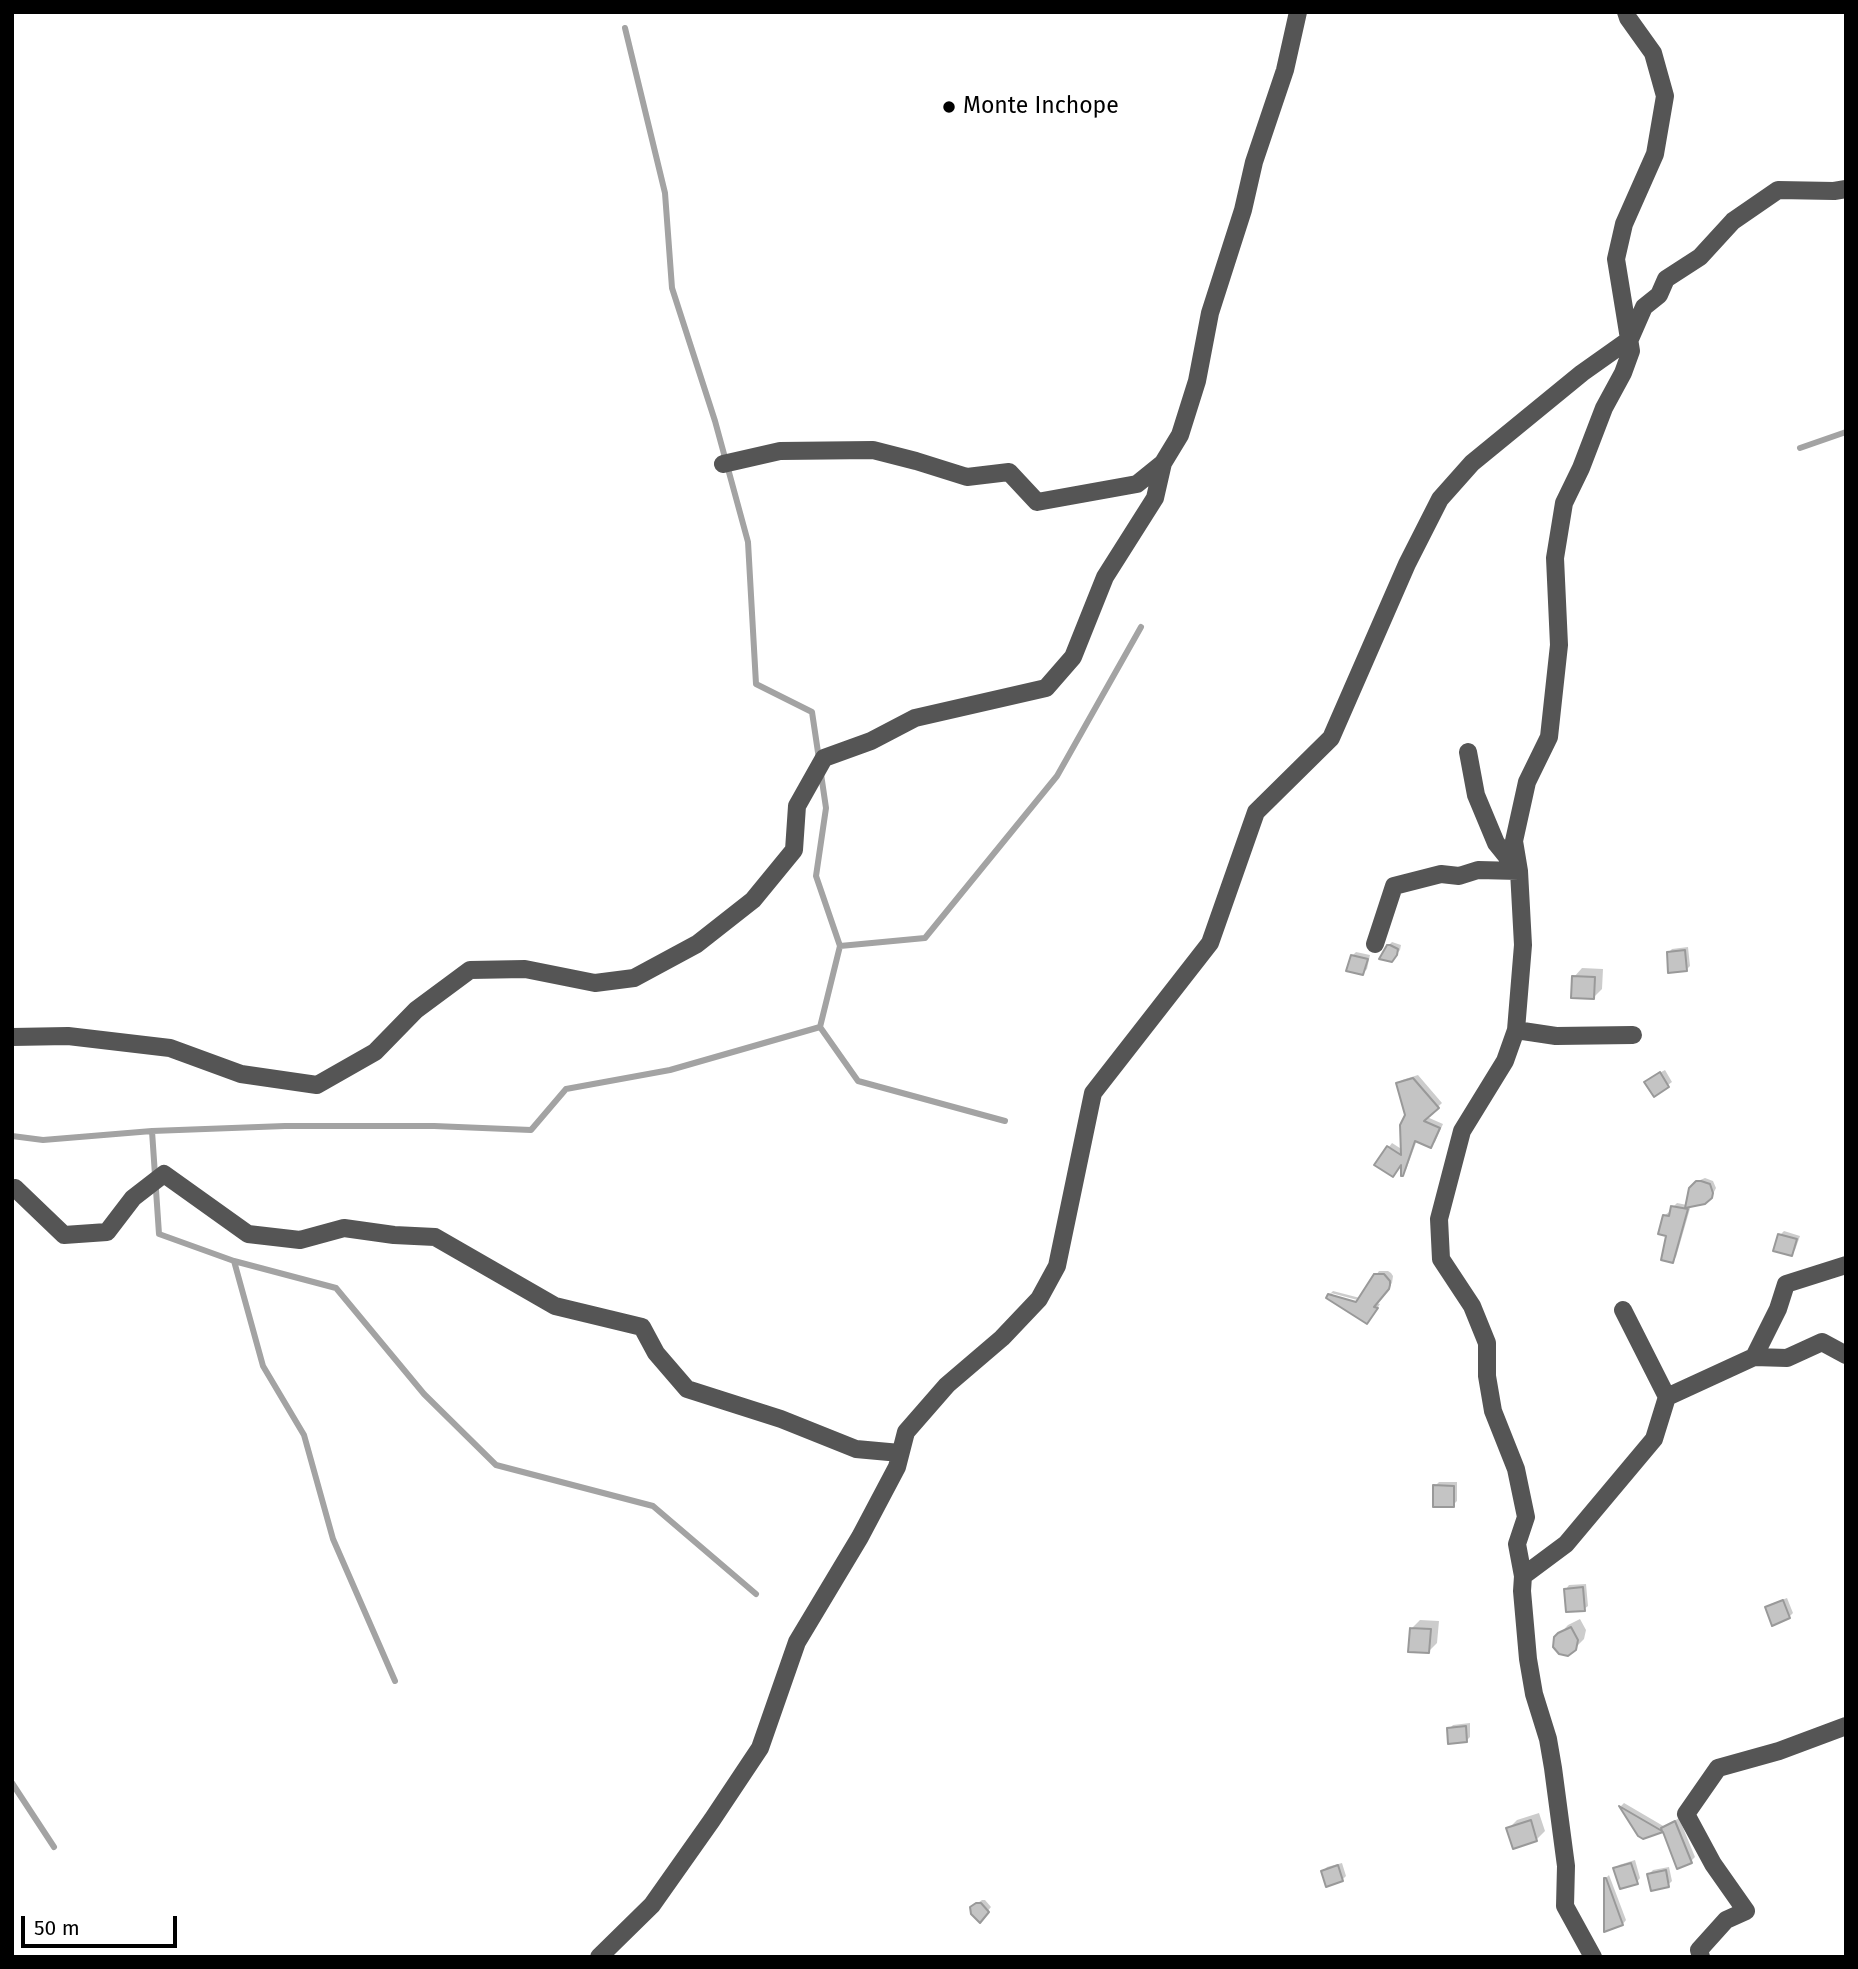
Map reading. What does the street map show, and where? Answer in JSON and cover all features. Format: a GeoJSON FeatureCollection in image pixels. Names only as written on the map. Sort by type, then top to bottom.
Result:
{"type":"FeatureCollection","features":[{"type":"Feature","properties":{"kind":"street"},"geometry":{"type":"LineString","coordinates":[[12,1037],[68,1036],[170,1048],[241,1074],[317,1085],[375,1052],[416,1010],[470,970],[525,969],[595,983],[634,978],[697,944],[753,900],[794,850],[797,806],[824,758],[871,741],[915,718],[1046,688],[1073,657],[1105,577],[1155,498],[1163,463],[1180,435],[1197,381],[1210,313],[1284,70],[1298,12]]}},
{"type":"Feature","properties":{"kind":"street"},"geometry":{"type":"LineString","coordinates":[[1593,1957],[1565,1906],[1566,1866],[1551,1759],[1528,1659],[1523,1576],[1517,1544],[1526,1517],[1516,1469],[1493,1412],[1486,1376],[1487,1343],[1472,1306],[1441,1259],[1439,1219],[1462,1131],[1505,1061],[1516,1030],[1523,945],[1519,871],[1514,841],[1527,782],[1549,737],[1559,645],[1555,558],[1564,503],[1631,351],[1616,259],[1624,224],[1655,154],[1665,96],[1653,53],[1626,12]]}},
{"type":"Feature","properties":{"kind":"street"},"geometry":{"type":"LineString","coordinates":[[599,1957],[652,1905],[760,1748],[797,1642],[860,1536],[897,1467],[906,1432],[947,1385],[1002,1338],[1040,1299],[1057,1266],[1093,1093],[1210,943],[1256,812],[1331,738],[1407,564],[1440,499],[1472,463],[1583,373],[1630,339],[1644,307],[1659,295],[1666,279],[1700,257],[1733,221],[1778,191],[1834,191],[1846,188]]}},
{"type":"Feature","properties":{"kind":"street"},"geometry":{"type":"LineString","coordinates":[[723,464],[780,451],[873,450],[967,477],[1009,472],[1037,502],[1137,484],[1163,463]]}},
{"type":"Feature","properties":{"kind":"street"},"geometry":{"type":"LineString","coordinates":[[1468,752],[1476,795],[1496,843],[1519,871]]}},
{"type":"Feature","properties":{"kind":"street"},"geometry":{"type":"LineString","coordinates":[[1375,944],[1394,886],[1441,874],[1459,876],[1478,870],[1519,871]]}},
{"type":"Feature","properties":{"kind":"street"},"geometry":{"type":"LineString","coordinates":[[1516,1030],[1556,1036],[1633,1035]]}},
{"type":"Feature","properties":{"kind":"street"},"geometry":{"type":"LineString","coordinates":[[12,1190],[15,1188],[64,1235],[107,1232],[133,1198],[164,1174],[248,1234],[300,1240],[344,1228],[435,1237],[555,1306],[642,1327],[656,1353],[687,1388],[781,1419],[856,1450],[900,1453]]}},
{"type":"Feature","properties":{"kind":"street"},"geometry":{"type":"LineString","coordinates":[[1754,1357],[1778,1309],[1786,1284],[1846,1265]]}},
{"type":"Feature","properties":{"kind":"street"},"geometry":{"type":"LineString","coordinates":[[1523,1576],[1566,1544],[1654,1439],[1667,1397],[1623,1310]]}},
{"type":"Feature","properties":{"kind":"street"},"geometry":{"type":"LineString","coordinates":[[1667,1397],[1754,1357],[1787,1358],[1822,1342],[1846,1355]]}},
{"type":"Feature","properties":{"kind":"street"},"geometry":{"type":"LineString","coordinates":[[1702,1957],[1699,1950],[1726,1920],[1746,1911],[1713,1864],[1686,1814],[1718,1769],[1846,1727]]}},
{"type":"Feature","properties":{"kind":"building"},"geometry":{"type":"Polygon","coordinates":[[[1387,945],[1398,949],[1392,962],[1379,959],[1387,945]]]}},
{"type":"Feature","properties":{"kind":"building"},"geometry":{"type":"Polygon","coordinates":[[[1685,950],[1687,971],[1668,973],[1667,952],[1685,950]]]}},
{"type":"Feature","properties":{"kind":"building"},"geometry":{"type":"Polygon","coordinates":[[[1351,955],[1368,959],[1363,975],[1346,971],[1351,955]]]}},
{"type":"Feature","properties":{"kind":"building"},"geometry":{"type":"Polygon","coordinates":[[[1572,976],[1595,977],[1594,999],[1571,998],[1572,976]]]}},
{"type":"Feature","properties":{"kind":"building"},"geometry":{"type":"Polygon","coordinates":[[[1660,1072],[1669,1087],[1654,1097],[1644,1082],[1660,1072]]]}},
{"type":"Feature","properties":{"kind":"building"},"geometry":{"type":"Polygon","coordinates":[[[1413,1078],[1439,1108],[1424,1121],[1440,1128],[1431,1148],[1415,1141],[1403,1176],[1401,1165],[1393,1177],[1374,1165],[1387,1146],[1401,1155],[1400,1125],[1405,1115],[1396,1083],[1413,1078]]]}},
{"type":"Feature","properties":{"kind":"building"},"geometry":{"type":"Polygon","coordinates":[[[1696,1181],[1710,1184],[1712,1198],[1705,1204],[1685,1208],[1689,1188],[1696,1181]]]}},
{"type":"Feature","properties":{"kind":"building"},"geometry":{"type":"Polygon","coordinates":[[[1671,1206],[1688,1209],[1673,1263],[1661,1260],[1666,1236],[1658,1234],[1663,1215],[1669,1216],[1671,1206]]]}},
{"type":"Feature","properties":{"kind":"building"},"geometry":{"type":"Polygon","coordinates":[[[1778,1234],[1797,1239],[1792,1256],[1773,1251],[1778,1234]]]}},
{"type":"Feature","properties":{"kind":"building"},"geometry":{"type":"Polygon","coordinates":[[[1374,1274],[1384,1274],[1390,1285],[1374,1307],[1378,1308],[1367,1324],[1326,1298],[1328,1294],[1356,1302],[1374,1274]]]}},
{"type":"Feature","properties":{"kind":"building"},"geometry":{"type":"Polygon","coordinates":[[[1433,1485],[1454,1486],[1454,1507],[1433,1507],[1433,1485]]]}},
{"type":"Feature","properties":{"kind":"building"},"geometry":{"type":"Polygon","coordinates":[[[1583,1587],[1585,1611],[1566,1612],[1564,1589],[1583,1587]]]}},
{"type":"Feature","properties":{"kind":"building"},"geometry":{"type":"Polygon","coordinates":[[[1783,1600],[1790,1618],[1772,1626],[1765,1607],[1783,1600]]]}},
{"type":"Feature","properties":{"kind":"building"},"geometry":{"type":"Polygon","coordinates":[[[1571,1627],[1578,1640],[1576,1650],[1568,1656],[1559,1654],[1553,1647],[1554,1637],[1571,1627]]]}},
{"type":"Feature","properties":{"kind":"building"},"geometry":{"type":"Polygon","coordinates":[[[1410,1628],[1431,1629],[1429,1653],[1408,1652],[1410,1628]]]}},
{"type":"Feature","properties":{"kind":"building"},"geometry":{"type":"Polygon","coordinates":[[[1466,1726],[1467,1742],[1448,1744],[1447,1728],[1466,1726]]]}},
{"type":"Feature","properties":{"kind":"building"},"geometry":{"type":"Polygon","coordinates":[[[1619,1806],[1662,1831],[1661,1828],[1675,1821],[1692,1863],[1677,1869],[1663,1832],[1643,1839],[1638,1836],[1619,1806]]]}},
{"type":"Feature","properties":{"kind":"building"},"geometry":{"type":"Polygon","coordinates":[[[1531,1820],[1537,1841],[1513,1849],[1506,1828],[1531,1820]]]}},
{"type":"Feature","properties":{"kind":"building"},"geometry":{"type":"Polygon","coordinates":[[[1631,1863],[1638,1884],[1620,1889],[1613,1868],[1631,1863]]]}},
{"type":"Feature","properties":{"kind":"building"},"geometry":{"type":"Polygon","coordinates":[[[1338,1865],[1343,1881],[1326,1887],[1321,1871],[1338,1865]]]}},
{"type":"Feature","properties":{"kind":"building"},"geometry":{"type":"Polygon","coordinates":[[[1666,1870],[1669,1887],[1651,1891],[1647,1874],[1666,1870]]]}},
{"type":"Feature","properties":{"kind":"building"},"geometry":{"type":"Polygon","coordinates":[[[1604,1878],[1623,1925],[1604,1932],[1604,1878]]]}},
{"type":"Feature","properties":{"kind":"building"},"geometry":{"type":"Polygon","coordinates":[[[981,1903],[989,1912],[980,1923],[971,1914],[970,1907],[981,1903]]]}},
{"type":"Feature","properties":{"kind":"waterway"},"geometry":{"type":"LineString","coordinates":[[625,28],[665,193],[672,288],[715,421],[748,542],[756,684],[812,712],[819,759]]}},
{"type":"Feature","properties":{"kind":"waterway"},"geometry":{"type":"LineString","coordinates":[[1800,448],[1846,432]]}},
{"type":"Feature","properties":{"kind":"waterway"},"geometry":{"type":"LineString","coordinates":[[820,1027],[840,946],[925,938],[1057,776],[1141,627]]}},
{"type":"Feature","properties":{"kind":"waterway"},"geometry":{"type":"LineString","coordinates":[[821,774],[826,808],[816,876],[840,946]]}},
{"type":"Feature","properties":{"kind":"waterway"},"geometry":{"type":"LineString","coordinates":[[152,1131],[285,1126],[434,1126],[531,1130],[566,1089],[670,1070],[820,1027],[858,1081],[1005,1121]]}},
{"type":"Feature","properties":{"kind":"waterway"},"geometry":{"type":"LineString","coordinates":[[12,1136],[43,1140],[152,1131],[159,1234],[234,1261],[336,1288],[424,1394],[496,1465],[653,1506],[756,1594]]}},
{"type":"Feature","properties":{"kind":"waterway"},"geometry":{"type":"LineString","coordinates":[[234,1261],[263,1366],[304,1435],[333,1539],[395,1681]]}},
{"type":"Feature","properties":{"kind":"waterway"},"geometry":{"type":"LineString","coordinates":[[12,1783],[54,1847]]}},
{"type":"Feature","properties":{"kind":"place","name":"Monte Inchope"},"geometry":{"type":"Point","coordinates":[949,107]}}]}
